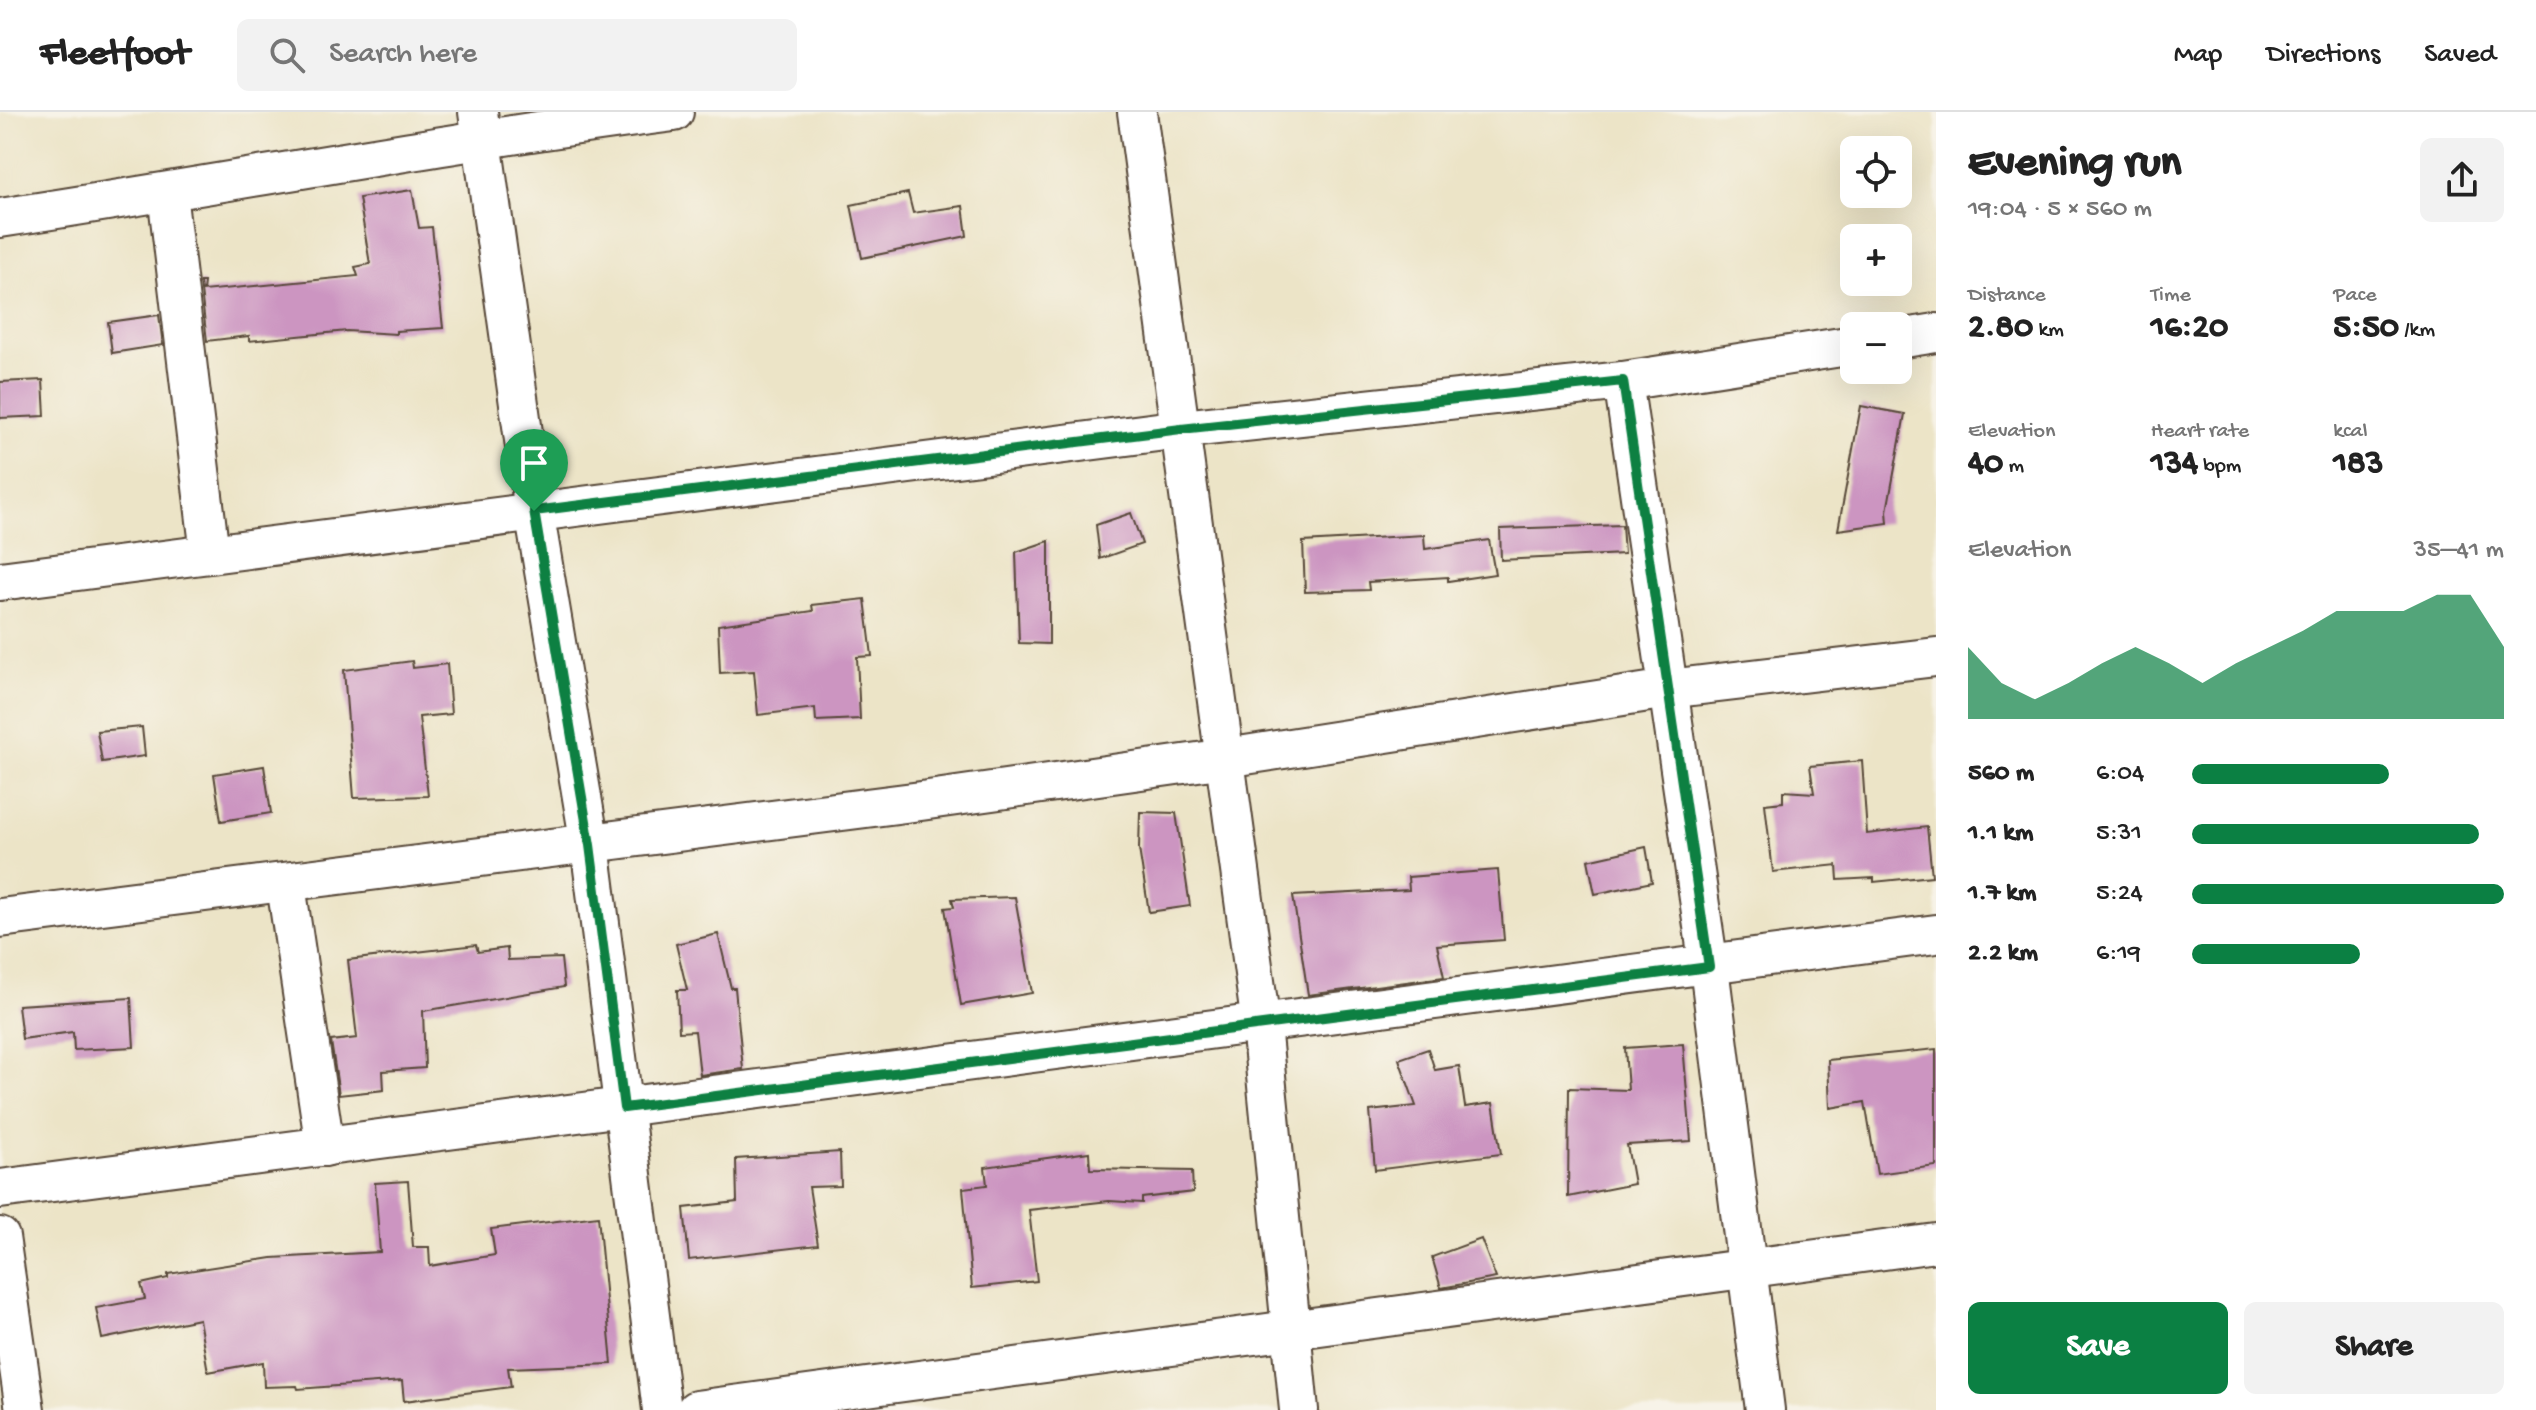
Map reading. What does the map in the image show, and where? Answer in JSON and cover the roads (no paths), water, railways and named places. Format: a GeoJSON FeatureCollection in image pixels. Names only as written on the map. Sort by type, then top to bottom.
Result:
{"type":"FeatureCollection","features":[{"type":"Feature","properties":{"kind":"street"},"geometry":{"type":"LineString","coordinates":[[0,218],[167,193],[479,125],[674,112]]}},
{"type":"Feature","properties":{"kind":"street"},"geometry":{"type":"LineString","coordinates":[[1137,112],[1261,1025],[1299,1410]]}},
{"type":"Feature","properties":{"kind":"street"},"geometry":{"type":"LineString","coordinates":[[479,125],[534,511],[590,845],[662,1410]]}},
{"type":"Feature","properties":{"kind":"street"},"geometry":{"type":"LineString","coordinates":[[167,193],[210,554]]}},
{"type":"Feature","properties":{"kind":"street"},"geometry":{"type":"LineString","coordinates":[[1912,337],[1936,333]]}},
{"type":"Feature","properties":{"kind":"street"},"geometry":{"type":"LineString","coordinates":[[0,581],[1181,429],[1623,381],[1840,347]]}},
{"type":"Feature","properties":{"kind":"street"},"geometry":{"type":"LineString","coordinates":[[1623,381],[1709,967],[1765,1410]]}},
{"type":"Feature","properties":{"kind":"street"},"geometry":{"type":"LineString","coordinates":[[0,918],[590,845],[1226,758],[1668,689],[1936,657]]}},
{"type":"Feature","properties":{"kind":"street"},"geometry":{"type":"LineString","coordinates":[[286,885],[325,1147]]}},
{"type":"Feature","properties":{"kind":"street"},"geometry":{"type":"LineString","coordinates":[[0,1189],[1709,967],[1936,934]]}},
{"type":"Feature","properties":{"kind":"street"},"geometry":{"type":"LineString","coordinates":[[0,1237],[25,1410]]}},
{"type":"Feature","properties":{"kind":"street"},"geometry":{"type":"LineString","coordinates":[[696,1410],[1936,1243]]}}]}
